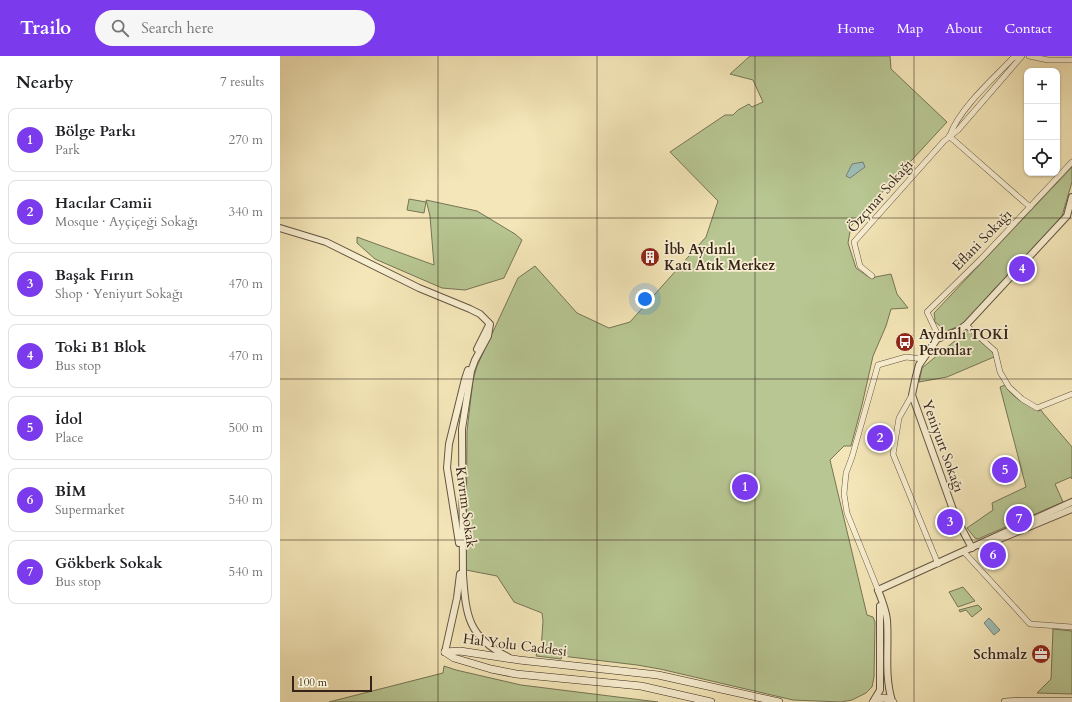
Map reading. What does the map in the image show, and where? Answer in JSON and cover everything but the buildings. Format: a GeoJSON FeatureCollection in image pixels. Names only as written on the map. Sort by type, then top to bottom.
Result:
{"type":"FeatureCollection","features":[{"type":"Feature","properties":{"kind":"main road","name":"Hal Yolu Caddesi"},"geometry":{"type":"LineString","coordinates":[[445,652],[466,652],[511,659],[658,675],[779,702]]}},
{"type":"Feature","properties":{"kind":"main road","name":"Hal Yolu Caddesi"},"geometry":{"type":"LineString","coordinates":[[445,652],[454,658],[516,674],[641,686],[711,702]]}},
{"type":"Feature","properties":{"kind":"main road"},"geometry":{"type":"LineString","coordinates":[[874,701],[883,698],[893,701]]}},
{"type":"Feature","properties":{"kind":"main road"},"geometry":{"type":"LineString","coordinates":[[1005,702],[1072,701]]}},
{"type":"Feature","properties":{"kind":"street","name":"Özçınar Sokağı"},"geometry":{"type":"LineString","coordinates":[[949,136],[954,125],[975,98],[1013,58],[1018,56]]}},
{"type":"Feature","properties":{"kind":"street","name":"Özçınar Sokağı"},"geometry":{"type":"LineString","coordinates":[[872,276],[860,266],[854,242],[949,136],[958,130],[1022,56]]}},
{"type":"Feature","properties":{"kind":"street"},"geometry":{"type":"LineString","coordinates":[[1029,56],[1048,60],[1072,60]]}},
{"type":"Feature","properties":{"kind":"street"},"geometry":{"type":"LineString","coordinates":[[949,136],[1030,207]]}},
{"type":"Feature","properties":{"kind":"street","name":"Eflani Sokağı"},"geometry":{"type":"LineString","coordinates":[[937,339],[937,333],[928,312],[981,259],[1072,162]]}},
{"type":"Feature","properties":{"kind":"street"},"geometry":{"type":"LineString","coordinates":[[1067,216],[1072,197]]}},
{"type":"Feature","properties":{"kind":"street"},"geometry":{"type":"LineString","coordinates":[[937,339],[958,331],[966,325],[1072,211]]}},
{"type":"Feature","properties":{"kind":"street"},"geometry":{"type":"LineString","coordinates":[[280,228],[326,242],[419,288],[470,309],[480,314],[490,324],[488,336],[475,360],[471,371],[462,428],[464,593],[468,612],[480,638],[495,651],[511,659]]}},
{"type":"Feature","properties":{"kind":"street","name":"Kıvrım Sokak"},"geometry":{"type":"LineString","coordinates":[[445,652],[457,598],[461,566],[460,550],[447,468],[449,444],[465,379],[484,332],[490,324]]}},
{"type":"Feature","properties":{"kind":"street"},"geometry":{"type":"LineString","coordinates":[[966,325],[995,351],[1000,372],[1009,386],[1022,399],[1037,408],[1072,394]]}},
{"type":"Feature","properties":{"kind":"street","name":"Yeniyurt Sokağı"},"geometry":{"type":"LineString","coordinates":[[937,339],[923,359],[916,376],[912,395],[956,518],[972,548]]}},
{"type":"Feature","properties":{"kind":"street"},"geometry":{"type":"LineString","coordinates":[[893,701],[888,684],[887,620],[878,590],[847,513],[844,494],[846,473],[852,457],[878,365],[906,357],[923,359]]}},
{"type":"Feature","properties":{"kind":"street"},"geometry":{"type":"LineString","coordinates":[[912,395],[899,418],[893,454],[938,564]]}},
{"type":"Feature","properties":{"kind":"street"},"geometry":{"type":"LineString","coordinates":[[878,590],[1072,502]]}},
{"type":"Feature","properties":{"kind":"street"},"geometry":{"type":"LineString","coordinates":[[972,548],[990,543],[1072,509]]}},
{"type":"Feature","properties":{"kind":"street"},"geometry":{"type":"LineString","coordinates":[[964,552],[1030,624],[1072,627]]}},
{"type":"Feature","properties":{"kind":"street"},"geometry":{"type":"LineString","coordinates":[[874,701],[880,690],[881,621],[878,590]]}},
{"type":"Feature","properties":{"kind":"green space"},"geometry":{"type":"Polygon","coordinates":[[[750,56],[890,56],[891,69],[947,122],[851,226],[848,243],[856,268],[870,278],[891,274],[897,294],[908,308],[891,309],[886,326],[873,356],[851,446],[844,446],[830,460],[867,615],[873,617],[875,622],[874,677],[872,687],[866,693],[852,700],[841,702],[793,700],[637,665],[562,656],[561,659],[536,656],[538,650],[541,650],[543,621],[542,613],[514,602],[497,576],[466,570],[467,431],[473,380],[477,366],[518,278],[535,266],[577,313],[609,328],[630,322],[706,237],[718,201],[670,152],[725,115],[733,115],[738,110],[749,104],[752,107],[763,102],[753,80],[730,74],[750,56]]]}},
{"type":"Feature","properties":{"kind":"green space"},"geometry":{"type":"Polygon","coordinates":[[[1072,167],[1072,182],[1062,216],[1042,240],[1036,244],[1036,246],[962,325],[944,332],[934,321],[934,313],[1072,167]]]}},
{"type":"Feature","properties":{"kind":"green space"},"geometry":{"type":"Polygon","coordinates":[[[409,199],[426,202],[424,213],[407,210],[409,199]]]}},
{"type":"Feature","properties":{"kind":"green space"},"geometry":{"type":"Polygon","coordinates":[[[426,200],[477,211],[515,234],[522,240],[504,278],[465,290],[442,288],[375,259],[357,243],[357,237],[434,265],[430,216],[426,200]]]}},
{"type":"Feature","properties":{"kind":"green space"},"geometry":{"type":"Polygon","coordinates":[[[968,330],[993,352],[994,357],[947,377],[919,382],[922,368],[968,330]]]}},
{"type":"Feature","properties":{"kind":"green space"},"geometry":{"type":"Polygon","coordinates":[[[1005,385],[1019,400],[1038,411],[1041,410],[1072,447],[1072,479],[1071,477],[1055,484],[1063,502],[978,539],[975,538],[967,528],[993,510],[992,503],[1026,487],[1000,387],[1005,385]]]}},
{"type":"Feature","properties":{"kind":"green space"},"geometry":{"type":"Polygon","coordinates":[[[963,587],[975,601],[958,607],[949,592],[963,587]]]}},
{"type":"Feature","properties":{"kind":"green space"},"geometry":{"type":"Polygon","coordinates":[[[978,605],[982,609],[972,617],[966,610],[960,612],[959,610],[978,605]]]}},
{"type":"Feature","properties":{"kind":"green space"},"geometry":{"type":"Polygon","coordinates":[[[1053,629],[1072,631],[1072,694],[1037,693],[1051,679],[1053,629]]]}},
{"type":"Feature","properties":{"kind":"green space"},"geometry":{"type":"Polygon","coordinates":[[[444,666],[521,685],[658,702],[329,702],[443,673],[444,666]]]}},
{"type":"Feature","properties":{"kind":"water"},"geometry":{"type":"Polygon","coordinates":[[[863,162],[865,167],[850,178],[846,176],[852,164],[863,162]]]}},
{"type":"Feature","properties":{"kind":"water"},"geometry":{"type":"Polygon","coordinates":[[[989,618],[1000,630],[994,635],[984,623],[989,618]]]}},
{"type":"Feature","properties":{"kind":"place","name":"İbb Aydınlı Katı Atık Merkez"},"geometry":{"type":"Point","coordinates":[650,257]}},
{"type":"Feature","properties":{"kind":"place","name":"Toki B1 Blok"},"geometry":{"type":"Point","coordinates":[1022,269]}},
{"type":"Feature","properties":{"kind":"place","name":"Aydınlı TOKİ Peronlar"},"geometry":{"type":"Point","coordinates":[905,342]}},
{"type":"Feature","properties":{"kind":"place","name":"Hacılar Camii"},"geometry":{"type":"Point","coordinates":[880,438]}},
{"type":"Feature","properties":{"kind":"place","name":"İdol"},"geometry":{"type":"Point","coordinates":[1005,470]}},
{"type":"Feature","properties":{"kind":"place","name":"Bölge Parkı"},"geometry":{"type":"Point","coordinates":[745,487]}},
{"type":"Feature","properties":{"kind":"place","name":"Gökberk Sokak"},"geometry":{"type":"Point","coordinates":[1019,519]}},
{"type":"Feature","properties":{"kind":"place","name":"Başak Fırın"},"geometry":{"type":"Point","coordinates":[950,522]}},
{"type":"Feature","properties":{"kind":"place","name":"BİM"},"geometry":{"type":"Point","coordinates":[993,555]}},
{"type":"Feature","properties":{"kind":"place","name":"Schmalz"},"geometry":{"type":"Point","coordinates":[1041,654]}}]}
